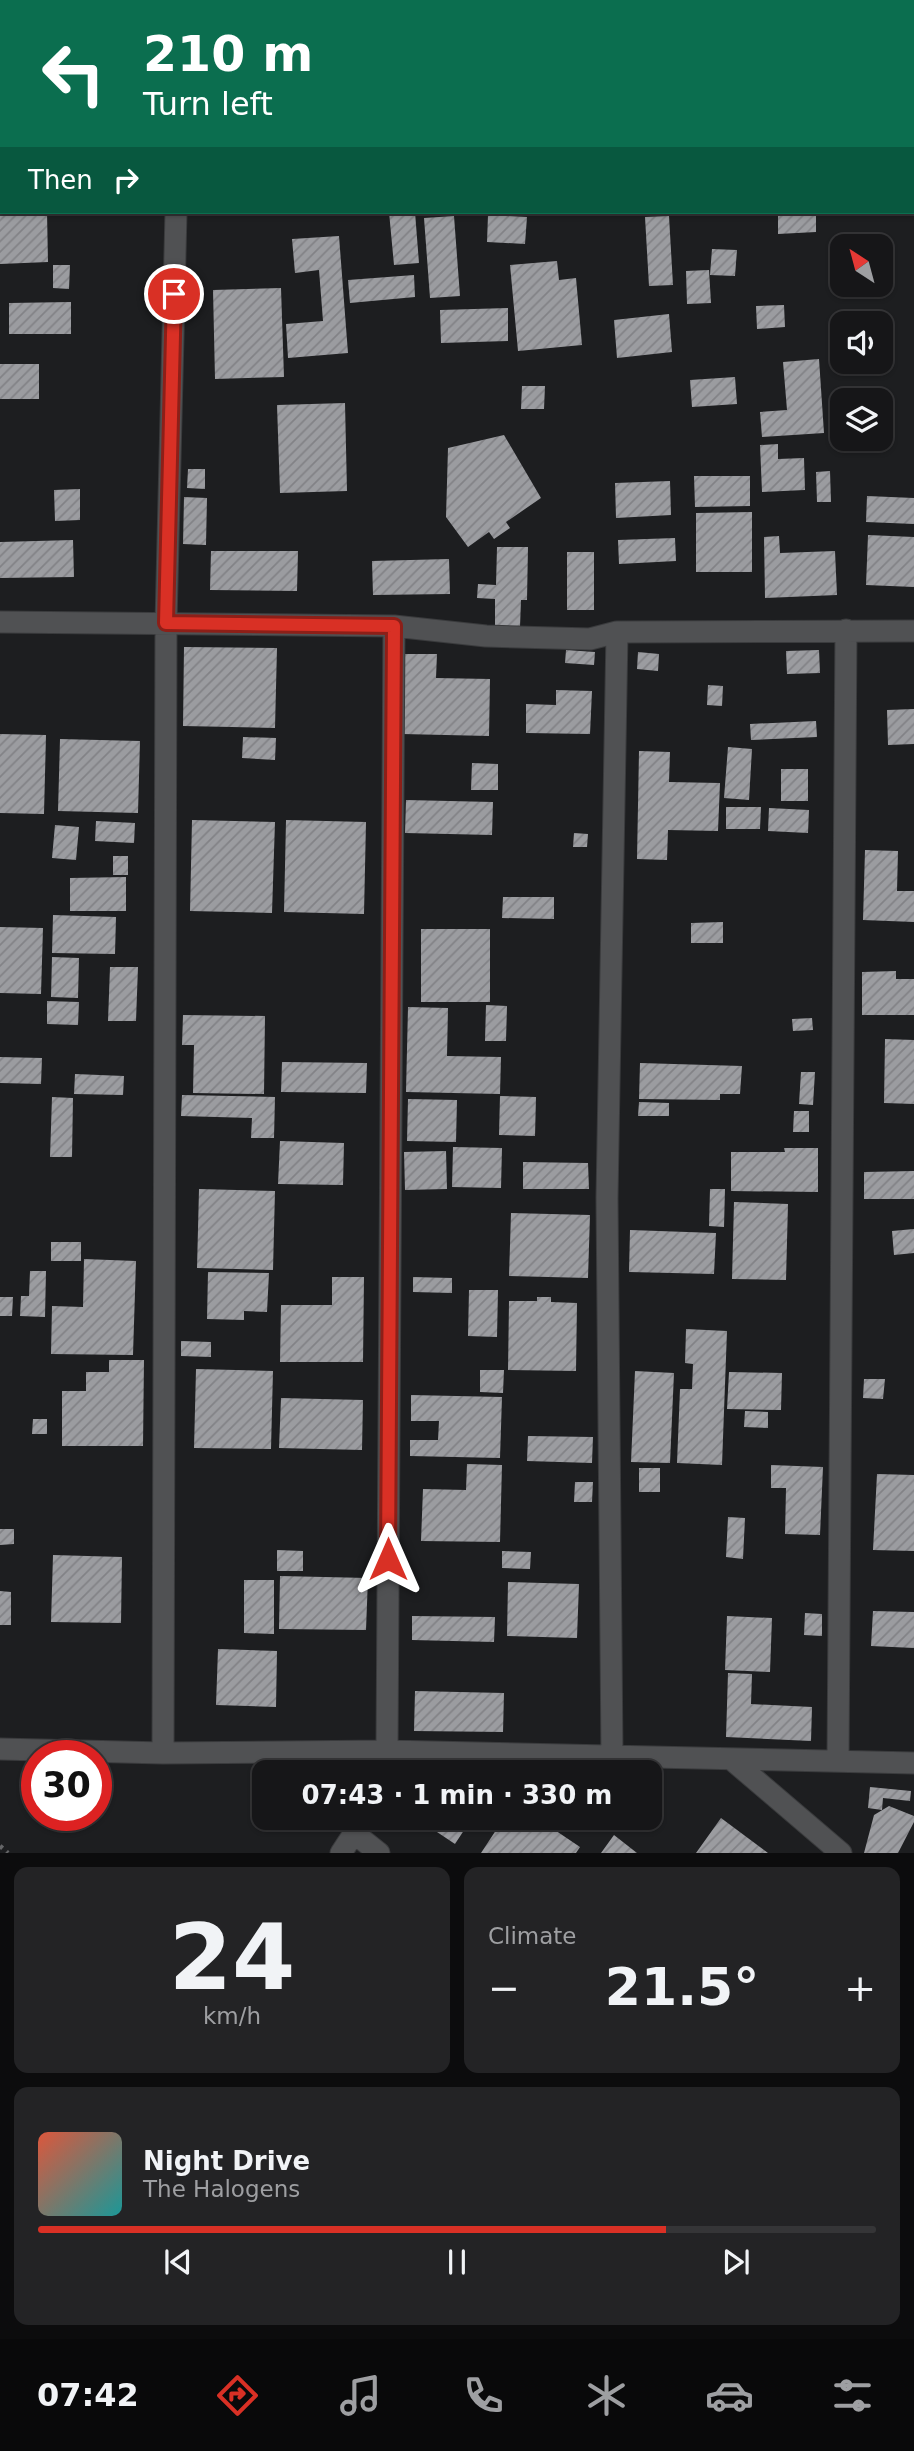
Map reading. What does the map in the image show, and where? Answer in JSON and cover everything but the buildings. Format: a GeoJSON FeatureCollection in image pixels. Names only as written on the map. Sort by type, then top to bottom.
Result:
{"type":"FeatureCollection","features":[{"type":"Feature","properties":{"kind":"street"},"geometry":{"type":"LineString","coordinates":[[163,1753],[166,623],[176,214]]}},
{"type":"Feature","properties":{"kind":"street"},"geometry":{"type":"LineString","coordinates":[[0,622],[394,626],[486,636],[590,639],[617,632],[914,631]]}},
{"type":"Feature","properties":{"kind":"street"},"geometry":{"type":"LineString","coordinates":[[387,1751],[394,626]]}},
{"type":"Feature","properties":{"kind":"street"},"geometry":{"type":"LineString","coordinates":[[838,1761],[846,631]]}},
{"type":"Feature","properties":{"kind":"street"},"geometry":{"type":"LineString","coordinates":[[612,1756],[607,1198],[617,632]]}},
{"type":"Feature","properties":{"kind":"street"},"geometry":{"type":"LineString","coordinates":[[0,1749],[163,1753],[387,1751],[914,1763]]}},
{"type":"Feature","properties":{"kind":"street"},"geometry":{"type":"LineString","coordinates":[[404,1760],[409,1752]]}},
{"type":"Feature","properties":{"kind":"street"},"geometry":{"type":"LineString","coordinates":[[731,1759],[841,1853]]}},
{"type":"Feature","properties":{"kind":"street"},"geometry":{"type":"LineString","coordinates":[[341,1853],[356,1830]]}},
{"type":"Feature","properties":{"kind":"street"},"geometry":{"type":"LineString","coordinates":[[363,1830],[379,1853]]}},
{"type":"Feature","properties":{"kind":"path"},"geometry":{"type":"LineString","coordinates":[[0,1846],[8,1853]]}},
{"type":"Feature","properties":{"kind":"route"},"geometry":{"type":"LineString","coordinates":[[174,294],[166,623],[394,626],[388,1559]]}}]}
